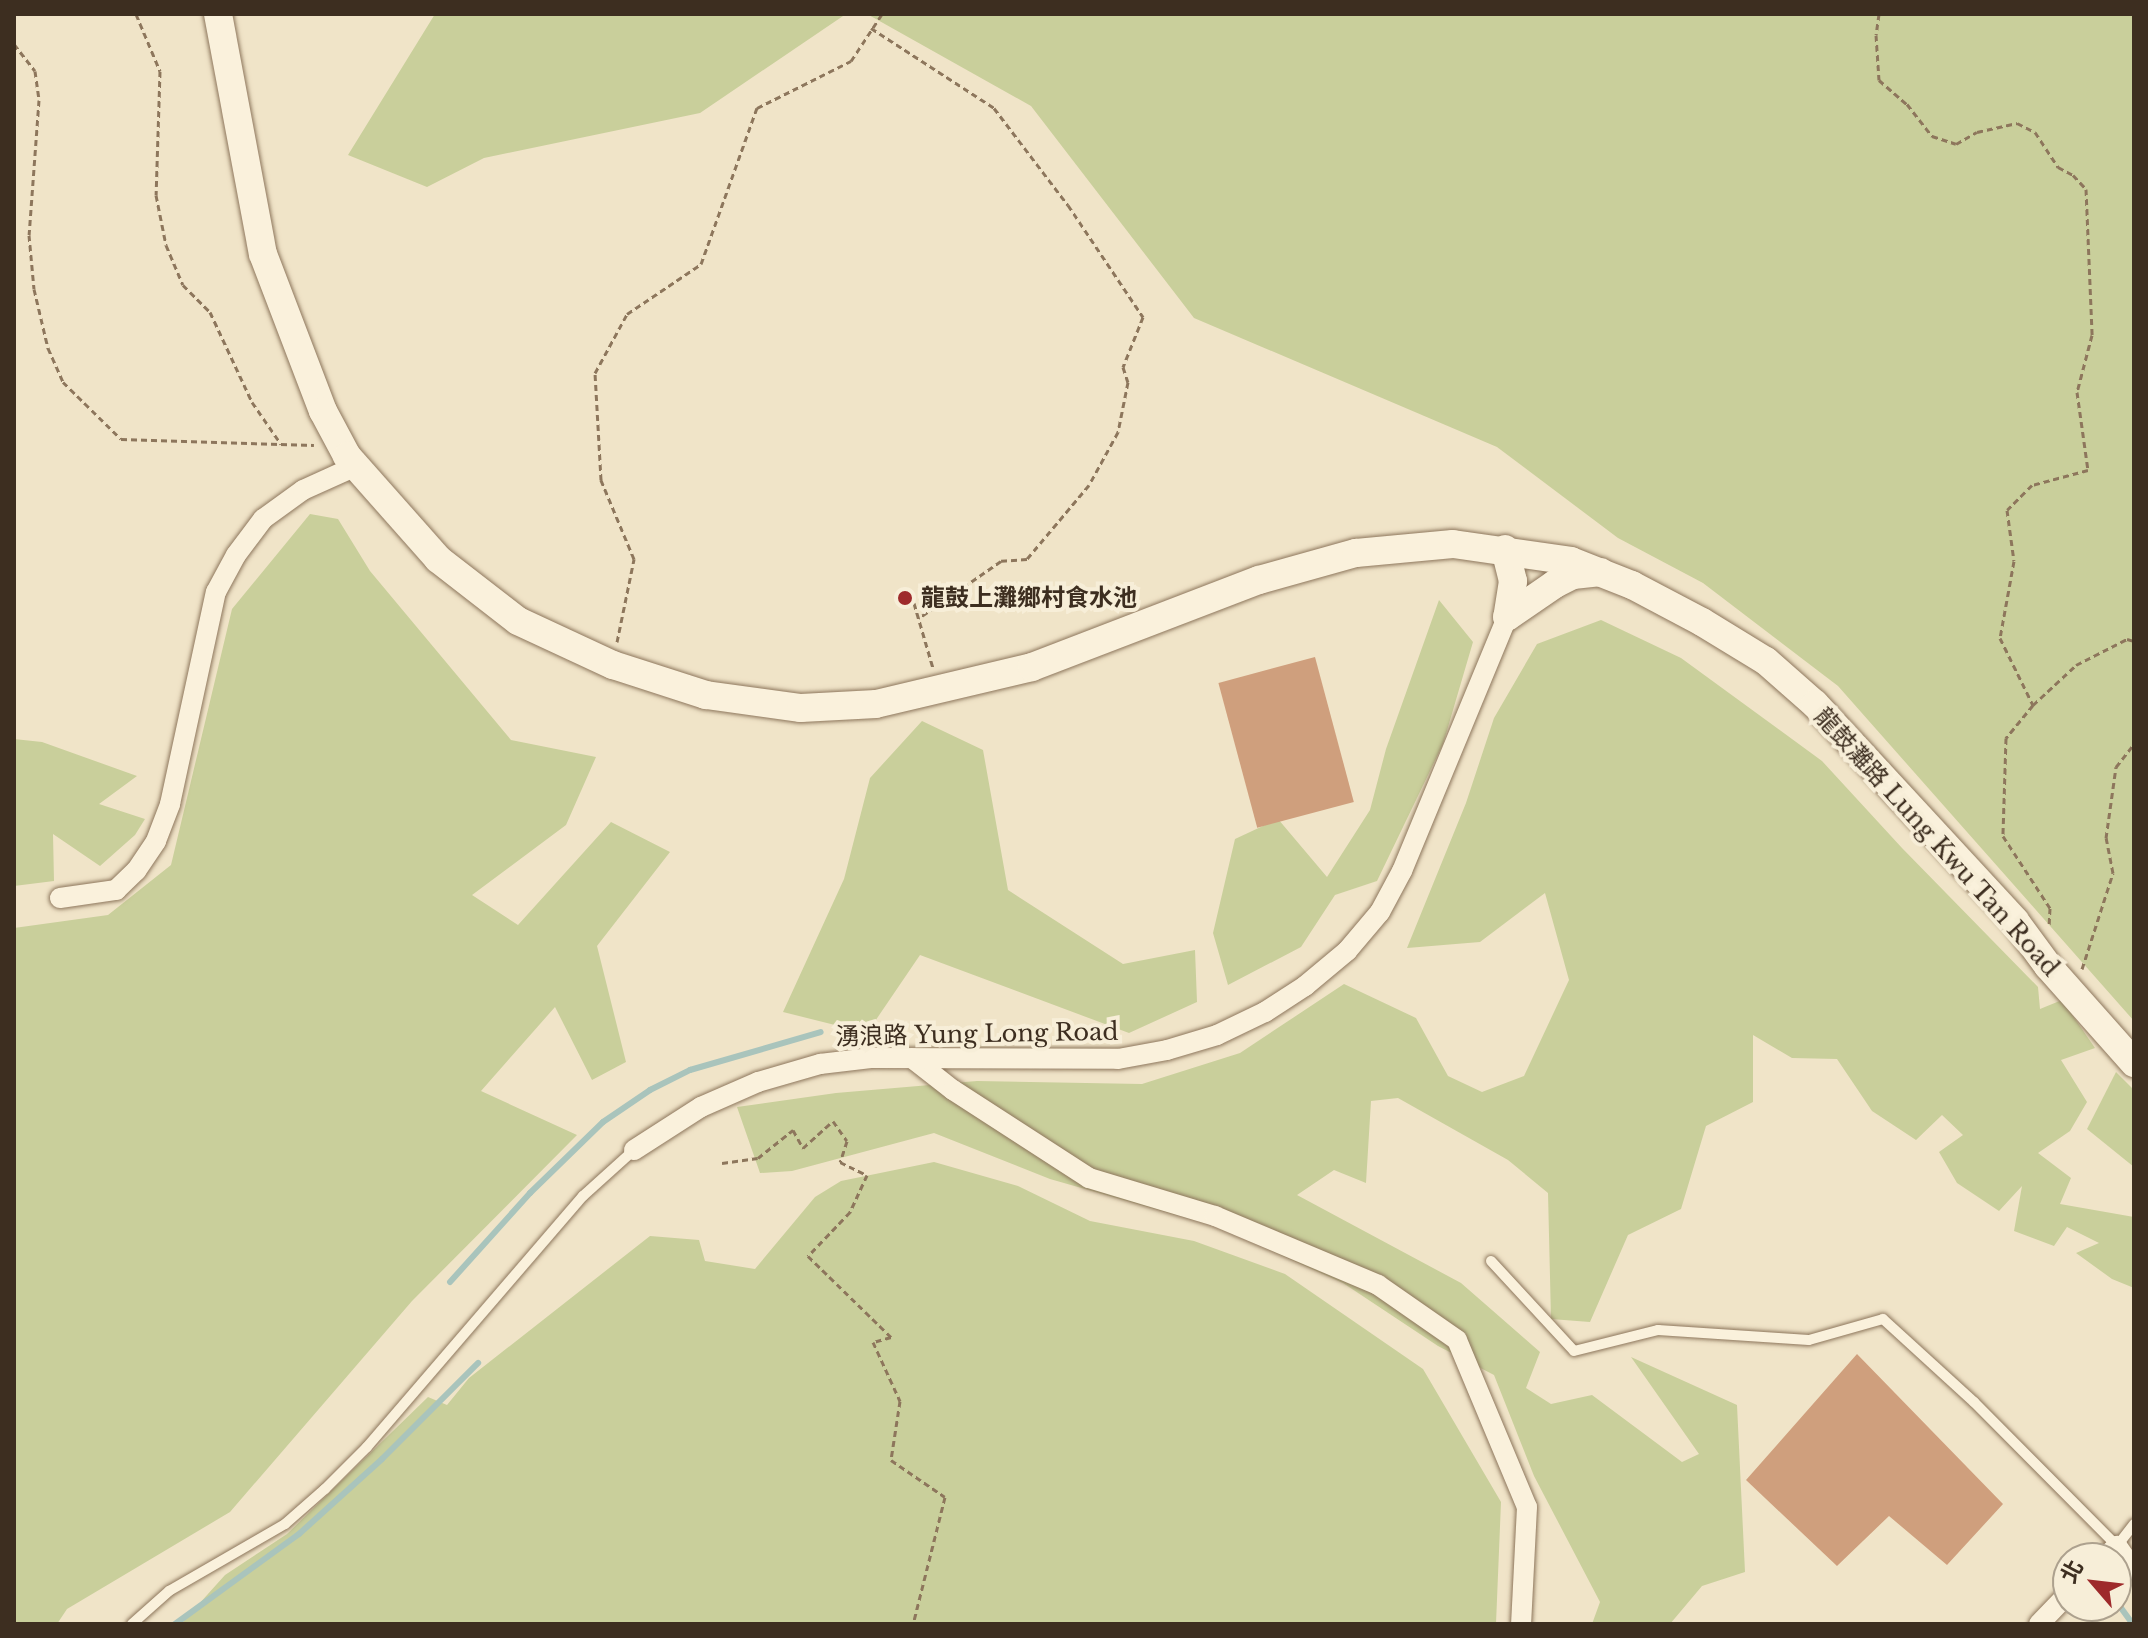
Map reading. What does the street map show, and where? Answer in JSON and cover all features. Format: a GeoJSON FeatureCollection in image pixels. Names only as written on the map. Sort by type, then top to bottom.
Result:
{"type":"FeatureCollection","features":[{"type":"Feature","properties":{"kind":"street","name":"龍鼓灘路 Lung Kwu Tan Road"},"geometry":{"type":"LineString","coordinates":[[218,14],[263,254],[323,411],[349,456],[438,559],[518,621],[613,665],[706,695],[801,708],[876,704],[1032,667],[1310,563],[1403,547],[1453,544],[1505,549],[1571,561],[1602,572],[1702,622],[1776,669],[1859,748],[2015,921],[2048,966],[2134,1063]]}},
{"type":"Feature","properties":{"kind":"street"},"geometry":{"type":"LineString","coordinates":[[60,898],[116,890],[136,871],[156,841],[170,804],[216,592],[236,555],[263,519],[349,456]]}},
{"type":"Feature","properties":{"kind":"street"},"geometry":{"type":"LineString","coordinates":[[1505,549],[1513,581],[1507,617]]}},
{"type":"Feature","properties":{"kind":"street"},"geometry":{"type":"LineString","coordinates":[[1507,617],[1564,579],[1602,572]]}},
{"type":"Feature","properties":{"kind":"street","name":"湧浪路 Yung Long Road"},"geometry":{"type":"LineString","coordinates":[[634,1150],[701,1107],[758,1082],[820,1064],[912,1058],[1118,1059],[1167,1050],[1217,1035],[1265,1012],[1305,986],[1347,951],[1380,912],[1402,871],[1507,617]]}},
{"type":"Feature","properties":{"kind":"street"},"geometry":{"type":"LineString","coordinates":[[912,1058],[953,1090],[1089,1178],[1215,1216],[1378,1285],[1457,1340],[1527,1507],[1521,1624]]}},
{"type":"Feature","properties":{"kind":"lane","name":"湧浪路 Yung Long Road"},"geometry":{"type":"LineString","coordinates":[[122,1624],[135,1620],[169,1591],[285,1524],[325,1489],[367,1447],[583,1196],[634,1150]]}},
{"type":"Feature","properties":{"kind":"lane"},"geometry":{"type":"LineString","coordinates":[[1491,1261],[1574,1351],[1658,1330],[1809,1340],[1883,1319],[1974,1402],[2101,1542]]}},
{"type":"Feature","properties":{"kind":"lane"},"geometry":{"type":"LineString","coordinates":[[2119,1542],[2134,1524]]}},
{"type":"Feature","properties":{"kind":"path"},"geometry":{"type":"LineString","coordinates":[[136,14],[160,71],[156,195],[166,245],[183,285],[210,312],[252,402],[281,444]]}},
{"type":"Feature","properties":{"kind":"path"},"geometry":{"type":"LineString","coordinates":[[613,665],[634,559],[601,480],[595,373],[627,314],[701,264],[757,108],[851,61],[882,14]]}},
{"type":"Feature","properties":{"kind":"path"},"geometry":{"type":"LineString","coordinates":[[1879,14],[1879,80],[1907,104],[1932,136],[1956,144],[1977,132],[2017,123],[2035,132],[2058,167],[2073,175],[2086,189],[2092,335],[2077,392],[2088,470],[2032,485],[2007,510],[2014,561],[2000,638],[2033,705]]}},
{"type":"Feature","properties":{"kind":"path"},"geometry":{"type":"LineString","coordinates":[[871,28],[994,108],[1068,205],[1143,317],[1123,367],[1128,382],[1118,432],[1089,485],[1027,559],[1001,561],[919,618]]}},
{"type":"Feature","properties":{"kind":"path"},"geometry":{"type":"LineString","coordinates":[[14,44],[35,71],[39,100],[29,235],[34,289],[48,348],[63,382],[121,439],[281,444],[349,456]]}},
{"type":"Feature","properties":{"kind":"path"},"geometry":{"type":"LineString","coordinates":[[914,603],[934,670]]}},
{"type":"Feature","properties":{"kind":"path"},"geometry":{"type":"LineString","coordinates":[[2048,966],[2050,908],[2003,836],[2006,738],[2033,705],[2076,665],[2127,639],[2134,641]]}},
{"type":"Feature","properties":{"kind":"path"},"geometry":{"type":"LineString","coordinates":[[2074,995],[2113,873],[2106,838],[2116,767],[2134,744]]}},
{"type":"Feature","properties":{"kind":"path"},"geometry":{"type":"LineString","coordinates":[[722,1163],[758,1158],[793,1130],[803,1148],[833,1121],[847,1141],[840,1162],[867,1175],[850,1212],[808,1256],[891,1337],[873,1342],[900,1401],[891,1460],[945,1497],[912,1618],[913,1624]]}},
{"type":"Feature","properties":{"kind":"green space"},"geometry":{"type":"Polygon","coordinates":[[[435,14],[846,14],[700,113],[484,158],[427,187],[348,155],[435,14]]]}},
{"type":"Feature","properties":{"kind":"green space"},"geometry":{"type":"Polygon","coordinates":[[[867,14],[2134,14],[2134,1021],[1838,686],[1703,583],[1618,538],[1497,447],[1194,318],[1031,106],[867,14]]]}},
{"type":"Feature","properties":{"kind":"green space"},"geometry":{"type":"Polygon","coordinates":[[[310,514],[338,519],[370,571],[511,740],[596,757],[566,825],[472,895],[518,925],[611,822],[670,852],[597,946],[626,1062],[592,1080],[555,1007],[481,1091],[577,1135],[412,1301],[230,1512],[67,1609],[57,1624],[14,1624],[14,928],[108,915],[171,865],[232,609],[310,514]]]}},
{"type":"Feature","properties":{"kind":"green space"},"geometry":{"type":"Polygon","coordinates":[[[1439,600],[1473,642],[1443,744],[1377,881],[1335,895],[1301,947],[1228,985],[1213,933],[1235,839],[1278,819],[1327,877],[1370,810],[1386,749],[1439,600]]]}},
{"type":"Feature","properties":{"kind":"green space"},"geometry":{"type":"Polygon","coordinates":[[[1601,620],[1681,658],[1822,761],[2038,987],[2040,1009],[2062,1000],[2095,1048],[2061,1060],[2087,1102],[2070,1131],[2038,1153],[2071,1178],[2060,1204],[2134,1217],[2134,1288],[2112,1279],[2076,1253],[2099,1243],[2067,1227],[2054,1246],[2014,1231],[2022,1186],[1999,1211],[1957,1183],[1939,1152],[1963,1135],[1942,1115],[1916,1140],[1872,1111],[1837,1059],[1792,1058],[1753,1035],[1753,1102],[1706,1126],[1681,1209],[1628,1235],[1590,1322],[1551,1319],[1548,1193],[1508,1160],[1398,1098],[1371,1101],[1366,1183],[1334,1170],[1297,1195],[1461,1283],[1540,1352],[1526,1388],[1551,1404],[1592,1395],[1682,1462],[1699,1454],[1631,1357],[1737,1405],[1745,1572],[1702,1586],[1670,1624],[1592,1624],[1600,1602],[1534,1476],[1494,1375],[1438,1346],[1343,1283],[1218,1227],[1050,1179],[934,1133],[792,1171],[760,1173],[737,1107],[836,1093],[977,1081],[1142,1084],[1240,1053],[1344,984],[1416,1018],[1448,1076],[1482,1092],[1524,1076],[1569,980],[1545,893],[1480,942],[1407,948],[1466,803],[1494,718],[1537,644],[1601,620]]]}},
{"type":"Feature","properties":{"kind":"green space"},"geometry":{"type":"Polygon","coordinates":[[[922,721],[983,750],[1008,890],[1123,964],[1195,950],[1197,1002],[1129,1033],[920,955],[867,1033],[783,1012],[844,879],[870,778],[922,721]]]}},
{"type":"Feature","properties":{"kind":"green space"},"geometry":{"type":"Polygon","coordinates":[[[14,739],[42,742],[137,776],[99,804],[145,819],[135,835],[100,866],[53,834],[54,881],[14,886],[14,739]]]}},
{"type":"Feature","properties":{"kind":"green space"},"geometry":{"type":"Polygon","coordinates":[[[2116,1072],[2134,1090],[2134,1167],[2087,1129],[2116,1072]]]}},
{"type":"Feature","properties":{"kind":"green space"},"geometry":{"type":"Polygon","coordinates":[[[934,1162],[1018,1186],[1090,1221],[1194,1241],[1285,1274],[1423,1369],[1501,1502],[1496,1624],[181,1624],[225,1575],[287,1534],[428,1397],[447,1405],[469,1378],[650,1236],[699,1240],[705,1261],[755,1269],[815,1197],[841,1181],[934,1162]]]}},
{"type":"Feature","properties":{"kind":"building"},"geometry":{"type":"Polygon","coordinates":[[[1315,657],[1354,802],[1257,828],[1218,683],[1315,657]]]}},
{"type":"Feature","properties":{"kind":"building"},"geometry":{"type":"Polygon","coordinates":[[[1857,1354],[2003,1504],[1947,1565],[1889,1516],[1837,1566],[1746,1480],[1857,1354]]]}},
{"type":"Feature","properties":{"kind":"waterway"},"geometry":{"type":"LineString","coordinates":[[450,1282],[530,1193],[603,1122],[650,1090],[690,1070],[821,1032]]}},
{"type":"Feature","properties":{"kind":"waterway"},"geometry":{"type":"LineString","coordinates":[[175,1624],[299,1534],[382,1459],[478,1363]]}},
{"type":"Feature","properties":{"kind":"place","name":"龍鼓上灘鄉村食水池"},"geometry":{"type":"Point","coordinates":[905,598]}}]}
